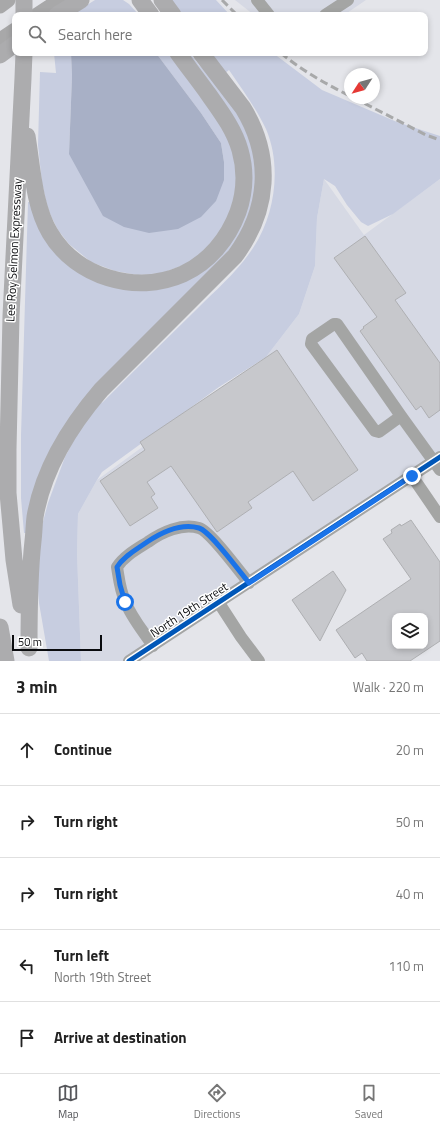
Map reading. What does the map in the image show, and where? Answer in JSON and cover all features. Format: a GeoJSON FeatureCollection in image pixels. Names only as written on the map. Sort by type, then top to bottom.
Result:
{"type":"FeatureCollection","features":[{"type":"Feature","properties":{"kind":"highway"},"geometry":{"type":"LineString","coordinates":[[24,0],[24,12]]}},
{"type":"Feature","properties":{"kind":"highway"},"geometry":{"type":"LineString","coordinates":[[62,12],[80,0]]}},
{"type":"Feature","properties":{"kind":"highway"},"geometry":{"type":"LineString","coordinates":[[162,0],[171,12]]}},
{"type":"Feature","properties":{"kind":"highway"},"geometry":{"type":"LineString","coordinates":[[0,55],[12,46]]}},
{"type":"Feature","properties":{"kind":"highway","name":"Lee Roy Selmon Expressway"},"geometry":{"type":"LineString","coordinates":[[24,56],[11,316],[8,493],[14,560],[29,655]]}},
{"type":"Feature","properties":{"kind":"highway"},"geometry":{"type":"LineString","coordinates":[[21,101],[38,204],[49,232],[56,243],[76,262],[95,274],[107,278],[119,281],[142,282],[162,280],[173,277],[182,274],[199,264],[215,251],[227,236],[242,199],[244,180],[243,160],[232,129],[222,112],[180,56]]}},
{"type":"Feature","properties":{"kind":"highway"},"geometry":{"type":"LineString","coordinates":[[29,655],[30,571],[35,516],[48,477],[68,434],[83,412],[101,390],[235,256],[252,230],[259,212],[264,179],[262,158],[257,137],[243,108],[203,56]]}},
{"type":"Feature","properties":{"kind":"highway"},"geometry":{"type":"LineString","coordinates":[[0,627],[6,661]]}},
{"type":"Feature","properties":{"kind":"main road"},"geometry":{"type":"LineString","coordinates":[[0,6],[8,0]]}},
{"type":"Feature","properties":{"kind":"main road"},"geometry":{"type":"LineString","coordinates":[[42,12],[60,0]]}},
{"type":"Feature","properties":{"kind":"main road"},"geometry":{"type":"LineString","coordinates":[[0,40],[12,32]]}},
{"type":"Feature","properties":{"kind":"street"},"geometry":{"type":"LineString","coordinates":[[257,0],[267,12]]}},
{"type":"Feature","properties":{"kind":"street"},"geometry":{"type":"LineString","coordinates":[[330,12],[348,0]]}},
{"type":"Feature","properties":{"kind":"street"},"geometry":{"type":"LineString","coordinates":[[400,416],[379,432],[375,431],[311,344],[312,339],[334,324],[337,324],[400,416],[438,463]]}},
{"type":"Feature","properties":{"kind":"street","name":"North 19th Street"},"geometry":{"type":"LineString","coordinates":[[129,661],[412,476],[438,463]]}},
{"type":"Feature","properties":{"kind":"street"},"geometry":{"type":"LineString","coordinates":[[412,476],[440,517]]}},
{"type":"Feature","properties":{"kind":"street"},"geometry":{"type":"LineString","coordinates":[[153,646],[137,624],[125,602],[117,567],[121,560],[158,535],[184,527],[200,528],[209,535],[249,583]]}},
{"type":"Feature","properties":{"kind":"street"},"geometry":{"type":"LineString","coordinates":[[219,602],[259,661]]}},
{"type":"Feature","properties":{"kind":"street"},"geometry":{"type":"LineString","coordinates":[[248,646],[248,661]]}},
{"type":"Feature","properties":{"kind":"shaded area"},"geometry":{"type":"Polygon","coordinates":[[[95,0],[123,0],[136,12],[103,12],[76,12],[95,0]]]}},
{"type":"Feature","properties":{"kind":"shaded area"},"geometry":{"type":"Polygon","coordinates":[[[169,0],[216,0],[227,12],[178,12],[169,0]]]}},
{"type":"Feature","properties":{"kind":"shaded area"},"geometry":{"type":"Polygon","coordinates":[[[235,0],[366,0],[348,12],[250,12],[235,0]]]}},
{"type":"Feature","properties":{"kind":"shaded area"},"geometry":{"type":"Polygon","coordinates":[[[54,56],[71,56],[72,76],[69,154],[224,162],[221,143],[201,113],[158,56],[171,56],[218,116],[227,129],[239,175],[229,221],[197,260],[162,273],[138,275],[115,271],[91,262],[69,244],[58,230],[47,205],[42,183],[38,145],[40,72],[56,73],[54,56]]]}},
{"type":"Feature","properties":{"kind":"shaded area"},"geometry":{"type":"Polygon","coordinates":[[[71,56],[158,56],[201,113],[221,143],[224,162],[224,180],[216,201],[201,217],[178,229],[149,233],[124,227],[103,216],[69,154],[72,76],[71,56]]]}},
{"type":"Feature","properties":{"kind":"shaded area"},"geometry":{"type":"Polygon","coordinates":[[[188,56],[192,56],[199,65],[220,84],[243,117],[259,171],[246,233],[96,387],[28,533],[24,533],[21,498],[21,435],[28,202],[31,202],[91,279],[201,270],[250,171],[188,56]]]}},
{"type":"Feature","properties":{"kind":"shaded area"},"geometry":{"type":"Polygon","coordinates":[[[210,56],[277,56],[322,90],[344,99],[344,104],[355,104],[397,122],[440,136],[440,179],[393,214],[368,226],[361,222],[347,205],[335,186],[324,179],[317,218],[315,266],[299,314],[266,357],[219,387],[102,472],[97,480],[78,514],[77,553],[81,661],[49,661],[39,603],[37,577],[41,529],[48,503],[65,457],[92,409],[103,402],[234,272],[253,248],[267,221],[274,190],[275,174],[271,143],[262,121],[229,70],[224,74],[210,56]]]}},
{"type":"Feature","properties":{"kind":"shaded area"},"geometry":{"type":"Polygon","coordinates":[[[324,179],[364,235],[440,179],[440,453],[126,661],[81,661],[77,553],[78,514],[97,480],[266,357],[299,314],[315,266],[317,218],[324,179]]]}},
{"type":"Feature","properties":{"kind":"building"},"geometry":{"type":"Polygon","coordinates":[[[365,236],[406,293],[395,300],[440,363],[440,410],[429,418],[421,406],[416,410],[360,331],[377,317],[334,258],[365,236]]]}},
{"type":"Feature","properties":{"kind":"building"},"geometry":{"type":"Polygon","coordinates":[[[277,350],[358,470],[313,501],[293,471],[248,502],[252,508],[217,532],[171,466],[147,482],[155,494],[151,497],[158,508],[130,526],[100,481],[145,450],[140,442],[277,350]]]}},
{"type":"Feature","properties":{"kind":"building"},"geometry":{"type":"Polygon","coordinates":[[[411,520],[440,562],[440,641],[428,649],[410,661],[367,661],[362,653],[355,658],[336,630],[411,579],[383,539],[392,533],[391,530],[400,524],[401,526],[411,520]]]}},
{"type":"Feature","properties":{"kind":"building"},"geometry":{"type":"Polygon","coordinates":[[[333,571],[346,590],[320,641],[292,600],[333,571]]]}},
{"type":"Feature","properties":{"kind":"railway"},"geometry":{"type":"LineString","coordinates":[[222,0],[234,12]]}},
{"type":"Feature","properties":{"kind":"railway"},"geometry":{"type":"LineString","coordinates":[[285,56],[314,76],[344,93]]}},
{"type":"Feature","properties":{"kind":"railway"},"geometry":{"type":"LineString","coordinates":[[366,104],[426,135],[440,140]]}},
{"type":"Feature","properties":{"kind":"cycle path"},"geometry":{"type":"LineString","coordinates":[[129,661],[440,457]]}},
{"type":"Feature","properties":{"kind":"route"},"geometry":{"type":"LineString","coordinates":[[125,602],[117,567],[121,560],[158,535],[170,530],[184,527],[200,528],[209,535],[249,583],[412,476]]}}]}
